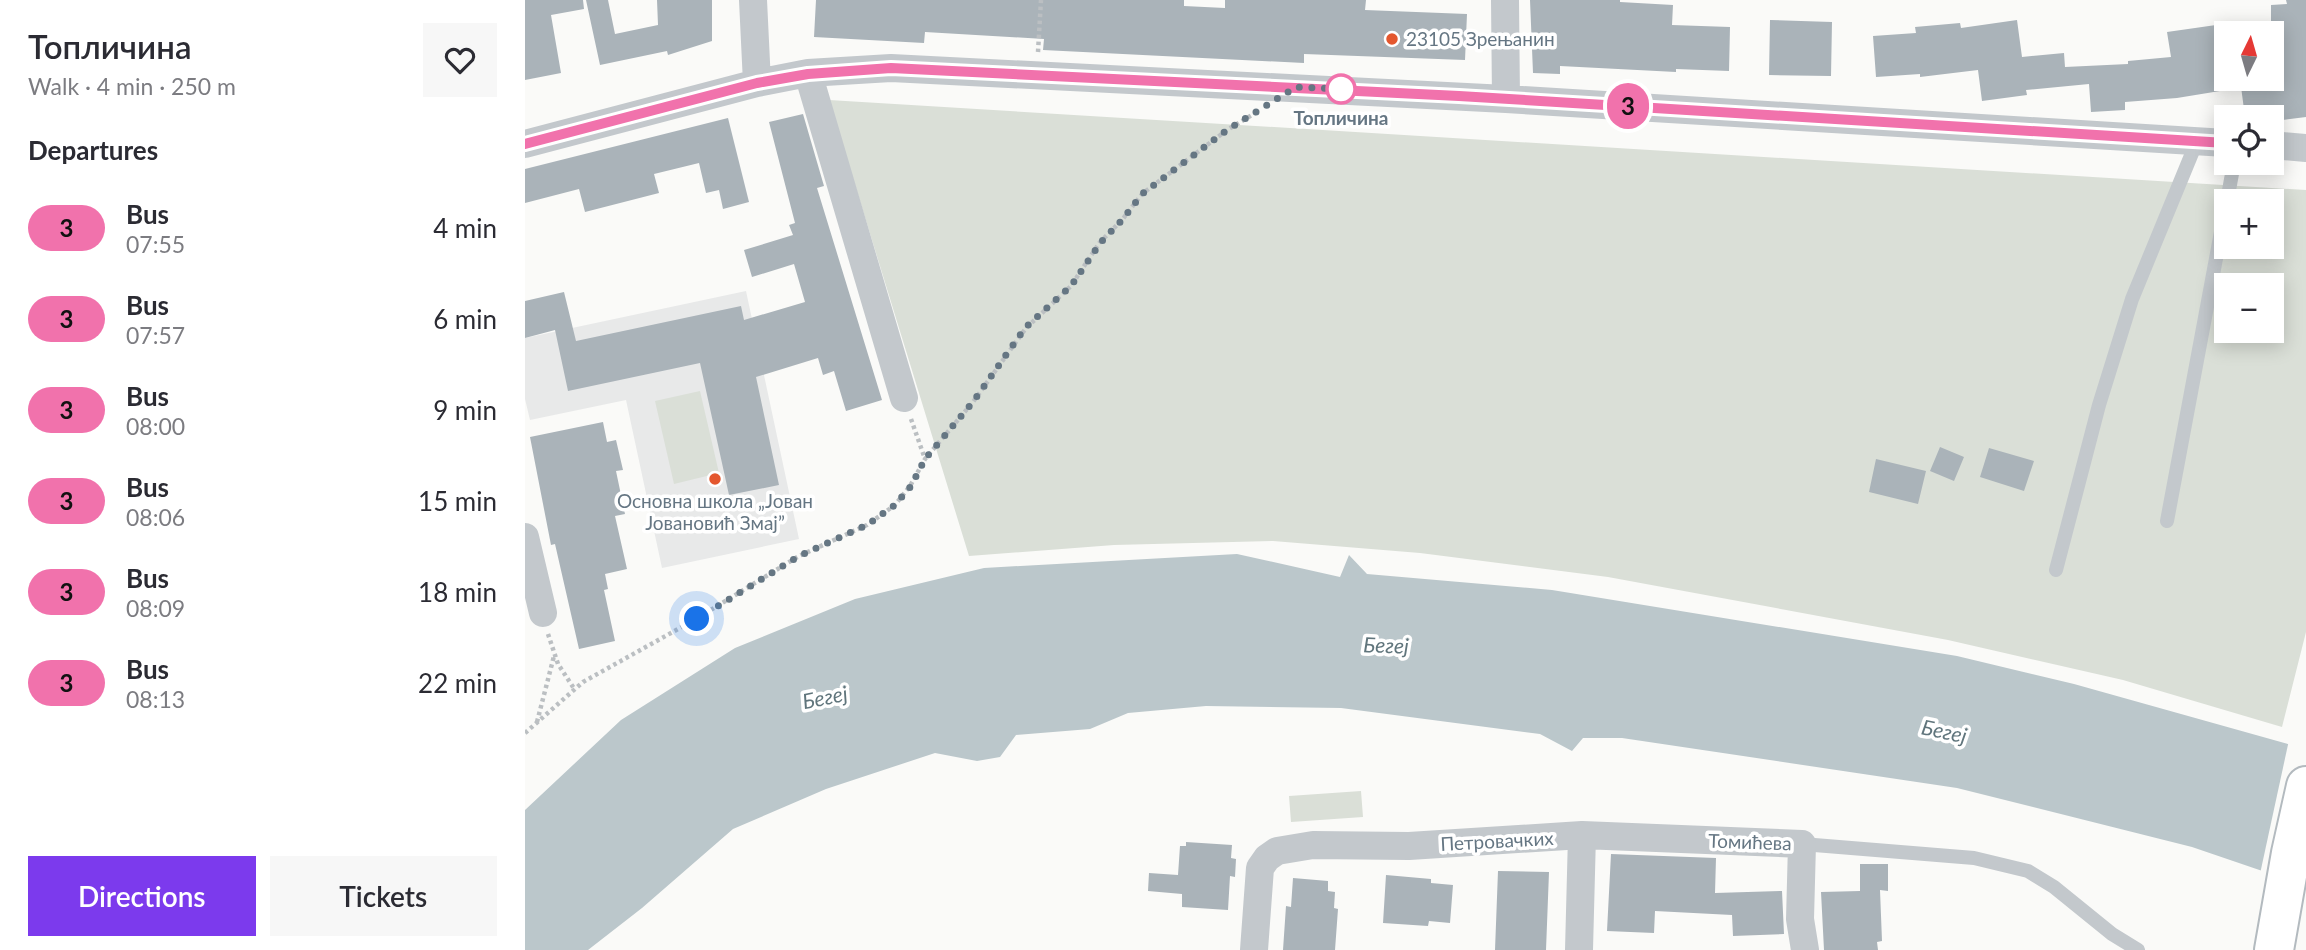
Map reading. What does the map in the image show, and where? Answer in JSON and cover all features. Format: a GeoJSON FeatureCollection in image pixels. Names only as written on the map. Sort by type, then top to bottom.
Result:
{"type":"FeatureCollection","features":[{"type":"Feature","properties":{"kind":"street"},"geometry":{"type":"LineString","coordinates":[[753,0],[757,83]]}},
{"type":"Feature","properties":{"kind":"street"},"geometry":{"type":"LineString","coordinates":[[1505,0],[1506,99]]}},
{"type":"Feature","properties":{"kind":"street"},"geometry":{"type":"LineString","coordinates":[[525,144],[757,83],[808,74],[891,68],[1296,87],[2214,142]]}},
{"type":"Feature","properties":{"kind":"street"},"geometry":{"type":"LineString","coordinates":[[808,74],[904,398]]}},
{"type":"Feature","properties":{"kind":"street"},"geometry":{"type":"LineString","coordinates":[[2284,146],[2306,148]]}},
{"type":"Feature","properties":{"kind":"street"},"geometry":{"type":"LineString","coordinates":[[525,537],[543,612]]}},
{"type":"Feature","properties":{"kind":"street"},"geometry":{"type":"LineString","coordinates":[[2274,950],[2306,786]]}},
{"type":"Feature","properties":{"kind":"street","name":"Томићева"},"geometry":{"type":"LineString","coordinates":[[1582,835],[1802,844],[1800,919],[1805,950]]}},
{"type":"Feature","properties":{"kind":"street","name":"Петровачких"},"geometry":{"type":"LineString","coordinates":[[1254,950],[1259,875],[1262,863],[1272,853],[1297,847],[1327,845],[1409,846],[1582,835],[1579,950]]}},
{"type":"Feature","properties":{"kind":"lane"},"geometry":{"type":"LineString","coordinates":[[2056,570],[2099,405],[2132,299],[2197,141]]}},
{"type":"Feature","properties":{"kind":"lane"},"geometry":{"type":"LineString","coordinates":[[2167,521],[2216,259]]}},
{"type":"Feature","properties":{"kind":"lane"},"geometry":{"type":"LineString","coordinates":[[1802,844],[1974,858],[2028,871],[2054,887],[2112,934],[2138,950]]}},
{"type":"Feature","properties":{"kind":"path"},"geometry":{"type":"LineString","coordinates":[[1038,55],[1041,0]]}},
{"type":"Feature","properties":{"kind":"path"},"geometry":{"type":"LineString","coordinates":[[525,733],[583,682],[697,619],[799,556],[867,525],[895,505],[911,486],[925,459],[973,402],[1025,328],[1071,286],[1101,242],[1142,194],[1227,130],[1296,87]]}},
{"type":"Feature","properties":{"kind":"path"},"geometry":{"type":"LineString","coordinates":[[904,398],[925,459]]}},
{"type":"Feature","properties":{"kind":"path"},"geometry":{"type":"LineString","coordinates":[[543,612],[558,664],[575,690]]}},
{"type":"Feature","properties":{"kind":"path"},"geometry":{"type":"LineString","coordinates":[[537,723],[555,655]]}},
{"type":"Feature","properties":{"kind":"shaded area"},"geometry":{"type":"Polygon","coordinates":[[[829,100],[2306,190],[2306,632],[2282,727],[2123,680],[1948,640],[1608,577],[1420,553],[1273,541],[1114,545],[969,556],[829,100]]]}},
{"type":"Feature","properties":{"kind":"shaded area","name":"Основна школа „Јован Јовановић Змај”"},"geometry":{"type":"Polygon","coordinates":[[[746,291],[799,539],[662,568],[626,400],[530,420],[525,399],[525,338],[746,291]]]}},
{"type":"Feature","properties":{"kind":"shaded area"},"geometry":{"type":"Polygon","coordinates":[[[700,391],[719,473],[674,484],[655,401],[700,391]]]}},
{"type":"Feature","properties":{"kind":"shaded area"},"geometry":{"type":"Polygon","coordinates":[[[1361,791],[1363,817],[1291,822],[1289,796],[1361,791]]]}},
{"type":"Feature","properties":{"kind":"water","name":"Бегеј"},"geometry":{"type":"Polygon","coordinates":[[[1237,554],[1340,577],[1349,555],[1367,574],[1552,590],[1957,656],[2074,684],[2306,749],[2306,886],[2192,847],[1957,788],[1622,738],[1583,738],[1572,751],[1540,734],[1341,708],[1206,706],[1128,713],[1090,729],[1016,735],[1000,757],[977,761],[935,753],[826,789],[733,829],[642,908],[588,950],[525,950],[525,810],[621,720],[735,648],[855,599],[984,568],[1237,554]]]}},
{"type":"Feature","properties":{"kind":"pier"},"geometry":{"type":"Polygon","coordinates":[[[2289,740],[2306,745],[2306,890],[2260,874],[2289,740]]]}},
{"type":"Feature","properties":{"kind":"building"},"geometry":{"type":"Polygon","coordinates":[[[525,0],[583,0],[584,9],[551,15],[561,73],[525,80],[525,0]]]}},
{"type":"Feature","properties":{"kind":"building"},"geometry":{"type":"Polygon","coordinates":[[[586,0],[608,0],[615,34],[658,25],[657,0],[712,0],[712,41],[668,55],[667,51],[600,65],[586,0]]]}},
{"type":"Feature","properties":{"kind":"building"},"geometry":{"type":"Polygon","coordinates":[[[816,0],[1184,0],[1184,6],[1225,8],[1225,0],[1366,0],[1365,10],[1467,14],[1465,60],[1304,54],[1304,63],[1043,50],[1044,39],[925,32],[924,43],[814,37],[816,0]]]}},
{"type":"Feature","properties":{"kind":"building"},"geometry":{"type":"Polygon","coordinates":[[[1530,0],[1620,0],[1673,5],[1672,25],[1730,27],[1729,71],[1676,69],[1676,72],[1560,66],[1560,74],[1533,73],[1530,0]]]}},
{"type":"Feature","properties":{"kind":"building"},"geometry":{"type":"Polygon","coordinates":[[[2286,0],[2306,0],[2306,117],[2284,120],[2284,105],[2243,105],[2242,91],[2284,91],[2284,21],[2271,21],[2271,5],[2287,4],[2286,0]]]}},
{"type":"Feature","properties":{"kind":"building"},"geometry":{"type":"Polygon","coordinates":[[[1770,20],[1832,22],[1831,76],[1769,75],[1770,20]]]}},
{"type":"Feature","properties":{"kind":"building"},"geometry":{"type":"Polygon","coordinates":[[[2017,20],[2022,57],[2064,53],[2065,67],[2128,64],[2128,61],[2171,57],[2167,32],[2214,25],[2214,91],[2220,91],[2125,102],[2125,110],[2091,112],[2089,84],[2026,90],[2027,95],[1982,101],[1978,70],[1920,77],[1920,74],[1876,77],[1873,36],[1916,33],[1915,27],[1960,23],[1961,28],[2017,20]]]}},
{"type":"Feature","properties":{"kind":"building"},"geometry":{"type":"Polygon","coordinates":[[[803,114],[824,186],[817,188],[882,400],[846,411],[834,371],[823,375],[818,358],[756,377],[779,485],[729,495],[700,363],[568,391],[555,330],[525,338],[525,301],[564,292],[576,341],[741,306],[744,320],[805,302],[794,264],[752,277],[744,250],[793,235],[789,225],[795,223],[769,122],[803,114]]]}},
{"type":"Feature","properties":{"kind":"building"},"geometry":{"type":"Polygon","coordinates":[[[728,118],[749,202],[723,209],[719,190],[706,193],[699,163],[654,174],[659,193],[585,212],[579,189],[525,203],[525,169],[728,118]]]}},
{"type":"Feature","properties":{"kind":"building"},"geometry":{"type":"Polygon","coordinates":[[[603,422],[607,442],[616,440],[623,470],[616,471],[625,514],[615,516],[627,569],[605,574],[608,589],[604,590],[615,641],[579,649],[555,544],[551,545],[530,437],[603,422]]]}},
{"type":"Feature","properties":{"kind":"building"},"geometry":{"type":"Polygon","coordinates":[[[1940,447],[1964,457],[1954,481],[1930,471],[1940,447]]]}},
{"type":"Feature","properties":{"kind":"building"},"geometry":{"type":"Polygon","coordinates":[[[1989,448],[2034,461],[2024,491],[1980,477],[1989,448]]]}},
{"type":"Feature","properties":{"kind":"building"},"geometry":{"type":"Polygon","coordinates":[[[1876,459],[1926,471],[1918,504],[1869,492],[1876,459]]]}},
{"type":"Feature","properties":{"kind":"building"},"geometry":{"type":"Polygon","coordinates":[[[1186,842],[1232,845],[1231,858],[1236,859],[1235,877],[1230,876],[1228,910],[1182,907],[1182,894],[1148,891],[1149,873],[1178,875],[1180,846],[1186,846],[1186,842]]]}},
{"type":"Feature","properties":{"kind":"building"},"geometry":{"type":"Polygon","coordinates":[[[1611,854],[1716,858],[1715,893],[1782,891],[1784,934],[1733,936],[1732,915],[1655,911],[1654,933],[1607,931],[1611,854]]]}},
{"type":"Feature","properties":{"kind":"building"},"geometry":{"type":"Polygon","coordinates":[[[1860,864],[1888,864],[1888,891],[1880,890],[1882,941],[1877,942],[1878,950],[1824,950],[1821,892],[1860,891],[1860,864]]]}},
{"type":"Feature","properties":{"kind":"building"},"geometry":{"type":"Polygon","coordinates":[[[1498,871],[1549,872],[1546,950],[1495,950],[1498,871]]]}},
{"type":"Feature","properties":{"kind":"building"},"geometry":{"type":"Polygon","coordinates":[[[1386,875],[1431,879],[1431,883],[1453,885],[1450,923],[1429,921],[1428,926],[1383,923],[1386,875]]]}},
{"type":"Feature","properties":{"kind":"building"},"geometry":{"type":"Polygon","coordinates":[[[1293,878],[1328,881],[1328,891],[1335,892],[1334,908],[1338,909],[1335,950],[1283,950],[1286,906],[1291,907],[1293,878]]]}},
{"type":"Feature","properties":{"kind":"bus line","name":"3"},"geometry":{"type":"LineString","coordinates":[[525,144],[757,83],[808,74],[891,68],[1459,96],[2214,142]]}},
{"type":"Feature","properties":{"kind":"place","name":"23105 Зрењанин"},"geometry":{"type":"Point","coordinates":[1392,39]}},
{"type":"Feature","properties":{"kind":"place","name":"Топличина"},"geometry":{"type":"Point","coordinates":[1341,89]}},
{"type":"Feature","properties":{"kind":"place","name":"Основна школа „Јован Јовановић Змај”"},"geometry":{"type":"Point","coordinates":[715,479]}},
{"type":"Feature","properties":{"kind":"route"},"geometry":{"type":"LineString","coordinates":[[697,619],[799,556],[867,525],[895,505],[911,486],[925,459],[973,402],[1025,328],[1071,286],[1101,242],[1142,194],[1227,130],[1296,87],[1341,89]]}}]}
